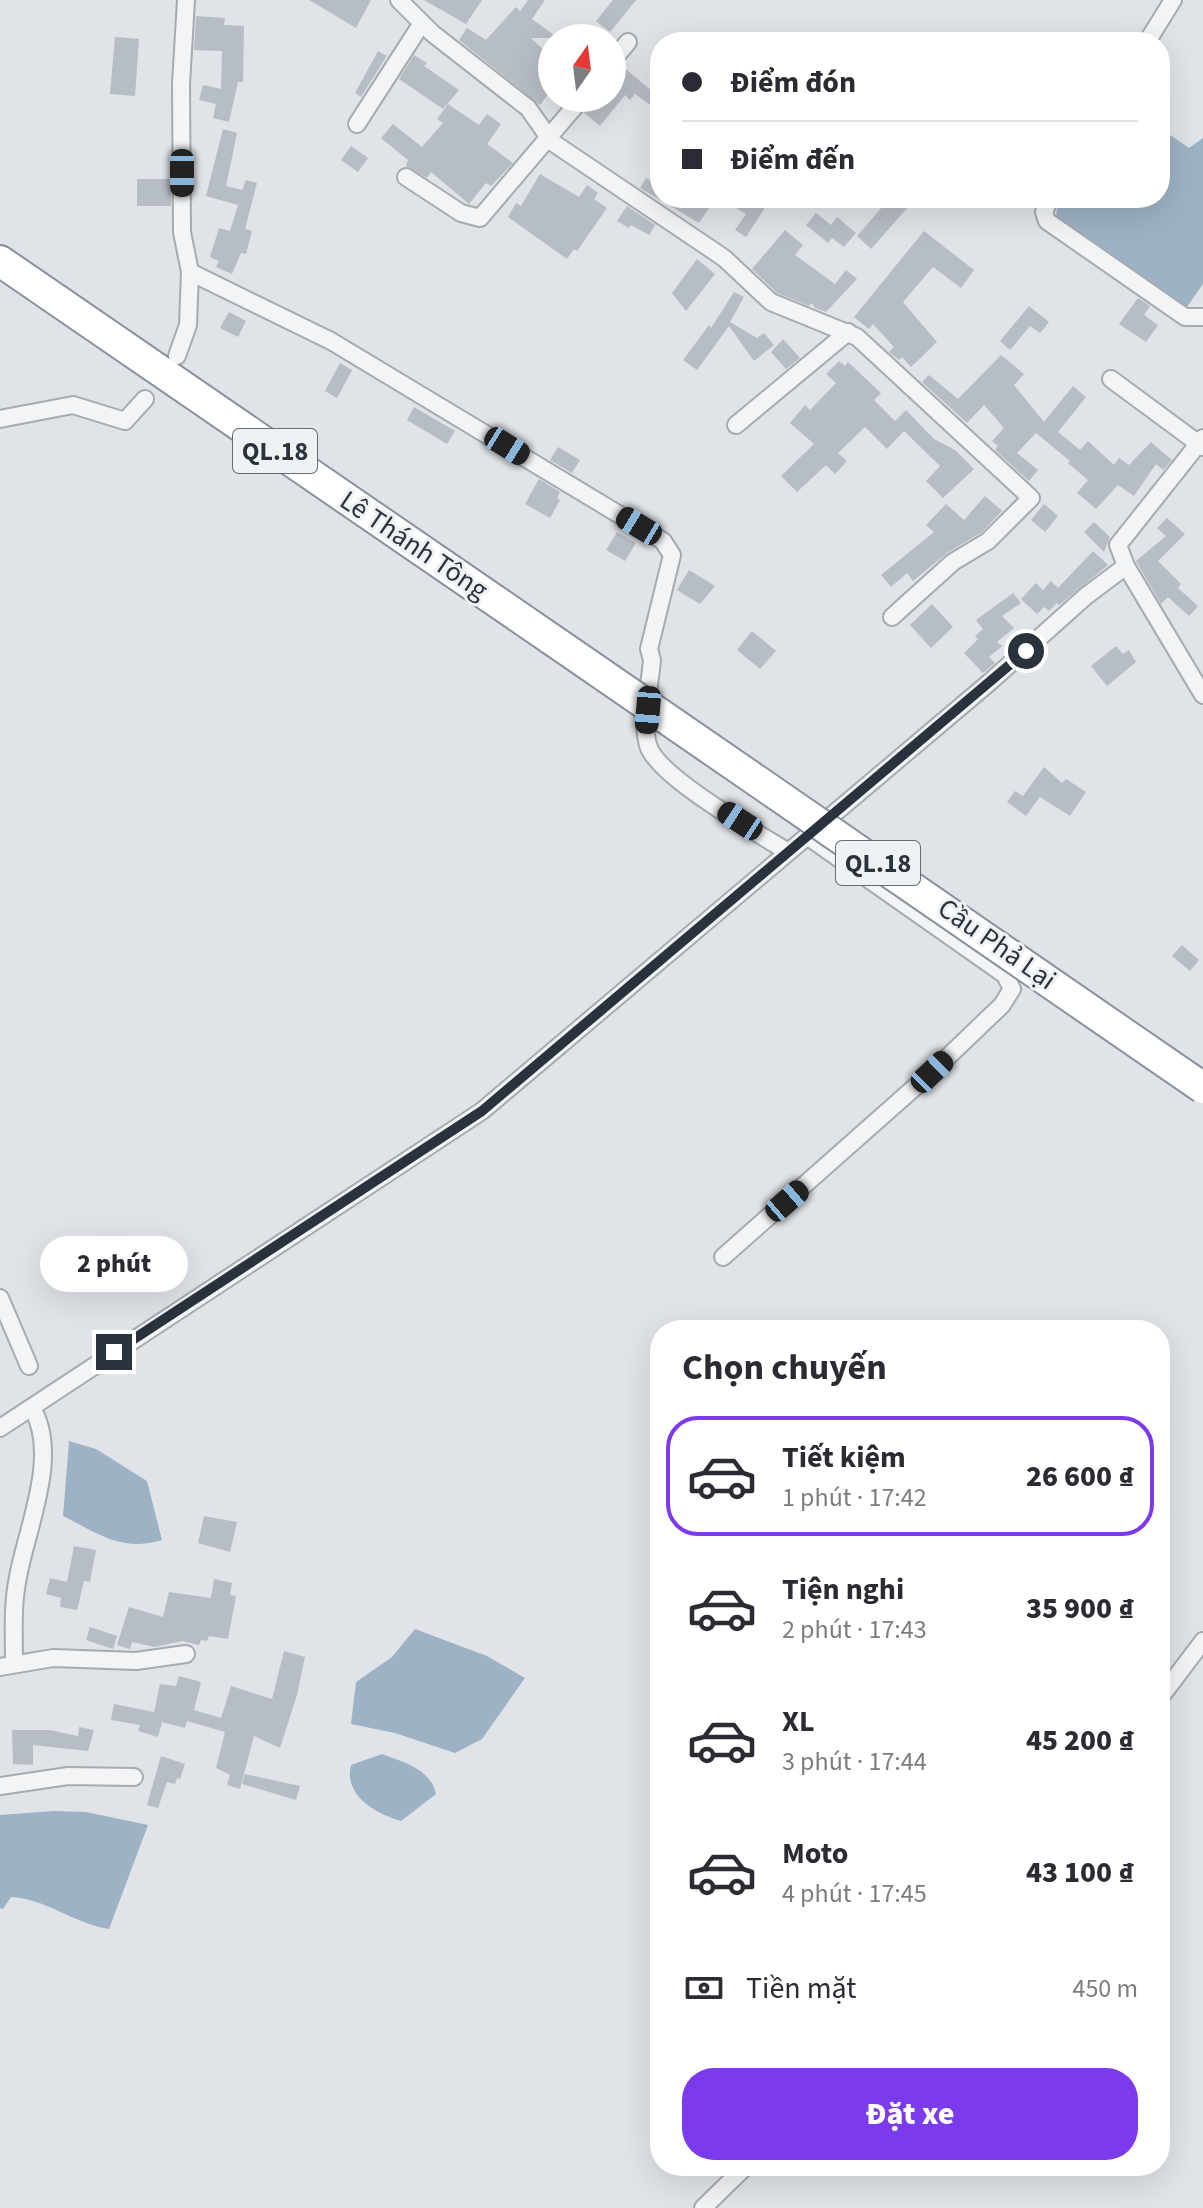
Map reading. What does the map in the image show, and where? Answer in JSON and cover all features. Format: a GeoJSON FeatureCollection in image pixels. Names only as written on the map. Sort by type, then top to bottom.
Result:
{"type":"FeatureCollection","features":[{"type":"Feature","properties":{"kind":"highway","name":"Lê Thánh Tông"},"geometry":{"type":"LineString","coordinates":[[0,261],[551,639]]}},
{"type":"Feature","properties":{"kind":"highway","name":"Cầu Phả Lại"},"geometry":{"type":"LineString","coordinates":[[551,639],[1203,1088]]}},
{"type":"Feature","properties":{"kind":"street"},"geometry":{"type":"LineString","coordinates":[[177,356],[188,325],[190,272],[182,232],[181,84],[186,0]]}},
{"type":"Feature","properties":{"kind":"street"},"geometry":{"type":"LineString","coordinates":[[399,0],[422,23],[528,108],[546,136],[650,207]]}},
{"type":"Feature","properties":{"kind":"street"},"geometry":{"type":"LineString","coordinates":[[1153,32],[1173,0]]}},
{"type":"Feature","properties":{"kind":"street"},"geometry":{"type":"LineString","coordinates":[[357,124],[422,23]]}},
{"type":"Feature","properties":{"kind":"street"},"geometry":{"type":"LineString","coordinates":[[406,177],[461,213],[480,218],[569,112]]}},
{"type":"Feature","properties":{"kind":"street"},"geometry":{"type":"LineString","coordinates":[[651,208],[724,258],[771,302],[848,332],[868,345],[1031,498],[988,541],[953,562],[892,617]]}},
{"type":"Feature","properties":{"kind":"street"},"geometry":{"type":"LineString","coordinates":[[1046,208],[1047,221],[1185,317],[1203,317]]}},
{"type":"Feature","properties":{"kind":"street"},"geometry":{"type":"LineString","coordinates":[[190,272],[331,341],[663,541],[672,555],[649,649],[652,660],[646,735],[649,749],[664,770],[788,852]]}},
{"type":"Feature","properties":{"kind":"street"},"geometry":{"type":"LineString","coordinates":[[736,425],[848,332]]}},
{"type":"Feature","properties":{"kind":"street"},"geometry":{"type":"LineString","coordinates":[[1111,379],[1201,443],[1119,543],[1126,566],[1203,695]]}},
{"type":"Feature","properties":{"kind":"street"},"geometry":{"type":"LineString","coordinates":[[0,419],[73,405],[125,421],[145,399]]}},
{"type":"Feature","properties":{"kind":"street"},"geometry":{"type":"LineString","coordinates":[[0,1428],[482,1111],[1086,596],[1126,566]]}},
{"type":"Feature","properties":{"kind":"street"},"geometry":{"type":"LineString","coordinates":[[723,1257],[932,1072],[1002,1005],[1012,989],[1005,975],[807,836]]}},
{"type":"Feature","properties":{"kind":"street"},"geometry":{"type":"LineString","coordinates":[[0,1298],[29,1366]]}},
{"type":"Feature","properties":{"kind":"street"},"geometry":{"type":"LineString","coordinates":[[32,1408],[41,1422],[43,1438],[37,1496],[17,1580],[7,1666],[69,1657],[136,1661],[186,1654]]}},
{"type":"Feature","properties":{"kind":"street"},"geometry":{"type":"LineString","coordinates":[[1170,1685],[1203,1641]]}},
{"type":"Feature","properties":{"kind":"street"},"geometry":{"type":"LineString","coordinates":[[0,1786],[68,1776],[134,1777]]}},
{"type":"Feature","properties":{"kind":"street"},"geometry":{"type":"LineString","coordinates":[[703,2208],[736,2176]]}},
{"type":"Feature","properties":{"kind":"water"},"geometry":{"type":"Polygon","coordinates":[[[1170,135],[1189,148],[1203,138],[1203,284],[1182,314],[1056,219],[1057,208],[1170,208],[1170,135]]]}},
{"type":"Feature","properties":{"kind":"water"},"geometry":{"type":"Polygon","coordinates":[[[69,1441],[96,1449],[147,1481],[162,1540],[134,1544],[122,1542],[99,1535],[63,1516],[69,1441]]]}},
{"type":"Feature","properties":{"kind":"water"},"geometry":{"type":"Polygon","coordinates":[[[415,1629],[487,1656],[525,1678],[482,1739],[455,1753],[395,1733],[351,1724],[356,1682],[392,1657],[415,1629]]]}},
{"type":"Feature","properties":{"kind":"water"},"geometry":{"type":"Polygon","coordinates":[[[382,1754],[422,1772],[436,1794],[401,1821],[372,1808],[352,1785],[351,1765],[382,1754]]]}},
{"type":"Feature","properties":{"kind":"water"},"geometry":{"type":"Polygon","coordinates":[[[86,1812],[148,1825],[109,1929],[23,1898],[11,1897],[3,1909],[0,1908],[0,1815],[86,1812]]]}},
{"type":"Feature","properties":{"kind":"building"},"geometry":{"type":"Polygon","coordinates":[[[309,0],[371,0],[356,28],[309,0]]]}},
{"type":"Feature","properties":{"kind":"building"},"geometry":{"type":"Polygon","coordinates":[[[424,0],[482,0],[466,24],[424,0]]]}},
{"type":"Feature","properties":{"kind":"building"},"geometry":{"type":"Polygon","coordinates":[[[528,0],[545,0],[532,19],[539,24],[538,38],[531,38],[538,45],[538,103],[459,40],[467,28],[486,40],[516,7],[520,11],[528,0]]]}},
{"type":"Feature","properties":{"kind":"building"},"geometry":{"type":"Polygon","coordinates":[[[613,0],[636,0],[616,24],[600,24],[596,21],[613,0]]]}},
{"type":"Feature","properties":{"kind":"building"},"geometry":{"type":"Polygon","coordinates":[[[196,16],[225,18],[224,25],[244,26],[243,82],[238,82],[229,122],[213,118],[216,104],[199,100],[203,85],[221,89],[222,51],[194,50],[196,16]]]}},
{"type":"Feature","properties":{"kind":"building"},"geometry":{"type":"Polygon","coordinates":[[[115,37],[139,39],[135,96],[110,94],[115,37]]]}},
{"type":"Feature","properties":{"kind":"building"},"geometry":{"type":"Polygon","coordinates":[[[378,51],[387,56],[361,97],[355,93],[378,51]]]}},
{"type":"Feature","properties":{"kind":"building"},"geometry":{"type":"Polygon","coordinates":[[[414,55],[427,63],[424,66],[459,90],[443,109],[399,79],[414,55]]]}},
{"type":"Feature","properties":{"kind":"building"},"geometry":{"type":"Polygon","coordinates":[[[626,69],[650,90],[650,105],[635,94],[630,100],[626,96],[626,69]]]}},
{"type":"Feature","properties":{"kind":"building"},"geometry":{"type":"Polygon","coordinates":[[[448,104],[479,125],[487,114],[501,124],[487,144],[513,163],[491,186],[486,183],[469,204],[431,172],[427,178],[406,166],[408,160],[381,138],[393,124],[422,147],[443,123],[437,119],[448,104]]]}},
{"type":"Feature","properties":{"kind":"building"},"geometry":{"type":"Polygon","coordinates":[[[585,112],[611,112],[600,126],[585,112]]]}},
{"type":"Feature","properties":{"kind":"building"},"geometry":{"type":"Polygon","coordinates":[[[223,129],[237,133],[226,186],[242,190],[246,180],[257,183],[245,229],[252,231],[246,254],[241,253],[232,274],[216,267],[219,261],[210,257],[219,228],[230,231],[238,205],[206,196],[223,129]]]}},
{"type":"Feature","properties":{"kind":"building"},"geometry":{"type":"Polygon","coordinates":[[[351,146],[368,158],[358,172],[341,160],[351,146]]]}},
{"type":"Feature","properties":{"kind":"building"},"geometry":{"type":"Polygon","coordinates":[[[540,174],[579,197],[587,185],[598,193],[594,199],[607,208],[577,251],[574,249],[567,259],[508,217],[516,203],[521,206],[540,174]]]}},
{"type":"Feature","properties":{"kind":"building"},"geometry":{"type":"Polygon","coordinates":[[[646,178],[650,181],[650,194],[640,188],[646,178]]]}},
{"type":"Feature","properties":{"kind":"building"},"geometry":{"type":"Polygon","coordinates":[[[137,179],[171,179],[171,206],[137,206],[137,179]]]}},
{"type":"Feature","properties":{"kind":"building"},"geometry":{"type":"Polygon","coordinates":[[[627,206],[655,225],[649,235],[617,221],[627,206]]]}},
{"type":"Feature","properties":{"kind":"building"},"geometry":{"type":"Polygon","coordinates":[[[674,208],[709,208],[699,223],[674,208]]]}},
{"type":"Feature","properties":{"kind":"building"},"geometry":{"type":"Polygon","coordinates":[[[736,208],[765,208],[746,237],[735,230],[746,214],[736,208]]]}},
{"type":"Feature","properties":{"kind":"building"},"geometry":{"type":"Polygon","coordinates":[[[881,208],[907,208],[871,249],[857,236],[881,208]]]}},
{"type":"Feature","properties":{"kind":"building"},"geometry":{"type":"Polygon","coordinates":[[[816,213],[831,225],[837,217],[856,233],[844,247],[832,238],[828,243],[806,225],[816,213]]]}},
{"type":"Feature","properties":{"kind":"building"},"geometry":{"type":"Polygon","coordinates":[[[785,230],[803,245],[795,255],[835,284],[846,270],[857,279],[826,312],[815,308],[812,303],[809,306],[777,293],[752,269],[785,230]]]}},
{"type":"Feature","properties":{"kind":"building"},"geometry":{"type":"Polygon","coordinates":[[[924,231],[974,270],[961,288],[933,267],[903,302],[937,342],[911,367],[902,357],[899,360],[889,352],[894,347],[873,324],[869,329],[854,317],[924,231]]]}},
{"type":"Feature","properties":{"kind":"building"},"geometry":{"type":"Polygon","coordinates":[[[697,259],[715,274],[686,311],[672,293],[697,259]]]}},
{"type":"Feature","properties":{"kind":"building"},"geometry":{"type":"Polygon","coordinates":[[[734,292],[744,297],[730,322],[757,338],[764,333],[774,345],[754,361],[729,326],[697,370],[683,360],[709,325],[711,328],[734,292]]]}},
{"type":"Feature","properties":{"kind":"building"},"geometry":{"type":"Polygon","coordinates":[[[1138,298],[1150,306],[1144,315],[1158,325],[1146,342],[1119,324],[1138,298]]]}},
{"type":"Feature","properties":{"kind":"building"},"geometry":{"type":"Polygon","coordinates":[[[1029,306],[1049,322],[1040,333],[1030,326],[1010,350],[1000,341],[1029,306]]]}},
{"type":"Feature","properties":{"kind":"building"},"geometry":{"type":"Polygon","coordinates":[[[229,312],[246,321],[238,337],[220,328],[229,312]]]}},
{"type":"Feature","properties":{"kind":"building"},"geometry":{"type":"Polygon","coordinates":[[[783,339],[800,358],[786,369],[771,352],[783,339]]]}},
{"type":"Feature","properties":{"kind":"building"},"geometry":{"type":"Polygon","coordinates":[[[1001,355],[1024,374],[1014,385],[1044,422],[1073,386],[1086,397],[1058,432],[1080,450],[1088,441],[1114,465],[1119,458],[1129,465],[1151,442],[1172,460],[1163,470],[1156,464],[1134,496],[1118,485],[1096,509],[1077,493],[1088,480],[1036,433],[1017,453],[1038,470],[1029,481],[995,450],[998,446],[992,441],[1004,428],[984,405],[967,423],[922,382],[929,375],[958,399],[1001,355]]]}},
{"type":"Feature","properties":{"kind":"building"},"geometry":{"type":"Polygon","coordinates":[[[839,361],[845,366],[848,362],[881,393],[874,400],[895,421],[906,410],[934,439],[955,450],[974,469],[943,498],[926,481],[940,466],[904,431],[887,449],[865,427],[838,453],[847,461],[835,474],[826,465],[797,492],[781,476],[814,444],[790,423],[805,405],[810,410],[836,383],[826,374],[839,361]]]}},
{"type":"Feature","properties":{"kind":"building"},"geometry":{"type":"Polygon","coordinates":[[[340,363],[352,370],[337,398],[325,391],[340,363]]]}},
{"type":"Feature","properties":{"kind":"building"},"geometry":{"type":"Polygon","coordinates":[[[414,407],[455,431],[447,444],[407,420],[414,407]]]}},
{"type":"Feature","properties":{"kind":"building"},"geometry":{"type":"Polygon","coordinates":[[[558,447],[580,460],[572,473],[550,460],[558,447]]]}},
{"type":"Feature","properties":{"kind":"building"},"geometry":{"type":"Polygon","coordinates":[[[539,479],[560,492],[557,498],[560,500],[550,518],[525,504],[539,479]]]}},
{"type":"Feature","properties":{"kind":"building"},"geometry":{"type":"Polygon","coordinates":[[[985,496],[1002,511],[982,532],[947,553],[913,581],[907,573],[891,587],[881,575],[934,532],[926,525],[946,504],[964,520],[985,496]]]}},
{"type":"Feature","properties":{"kind":"building"},"geometry":{"type":"Polygon","coordinates":[[[1044,504],[1058,516],[1045,532],[1031,520],[1044,504]]]}},
{"type":"Feature","properties":{"kind":"building"},"geometry":{"type":"Polygon","coordinates":[[[1167,518],[1185,534],[1158,561],[1181,584],[1178,588],[1198,606],[1189,616],[1168,597],[1161,604],[1136,561],[1166,536],[1157,528],[1167,518]]]}},
{"type":"Feature","properties":{"kind":"building"},"geometry":{"type":"Polygon","coordinates":[[[1094,522],[1110,537],[1104,552],[1084,532],[1094,522]]]}},
{"type":"Feature","properties":{"kind":"building"},"geometry":{"type":"Polygon","coordinates":[[[617,532],[636,543],[625,561],[606,550],[617,532]]]}},
{"type":"Feature","properties":{"kind":"building"},"geometry":{"type":"Polygon","coordinates":[[[1093,551],[1108,565],[1059,605],[1057,603],[1049,611],[1044,607],[1037,614],[1021,599],[1036,583],[1043,590],[1051,581],[1058,588],[1093,551]]]}},
{"type":"Feature","properties":{"kind":"building"},"geometry":{"type":"Polygon","coordinates":[[[689,570],[715,586],[700,604],[677,590],[689,570]]]}},
{"type":"Feature","properties":{"kind":"building"},"geometry":{"type":"Polygon","coordinates":[[[1013,593],[1021,603],[1002,616],[1014,628],[997,642],[1002,646],[989,657],[995,663],[983,673],[964,653],[983,629],[976,620],[1013,593]]]}},
{"type":"Feature","properties":{"kind":"building"},"geometry":{"type":"Polygon","coordinates":[[[932,604],[953,627],[931,648],[910,625],[932,604]]]}},
{"type":"Feature","properties":{"kind":"building"},"geometry":{"type":"Polygon","coordinates":[[[752,631],[776,651],[760,669],[737,650],[752,631]]]}},
{"type":"Feature","properties":{"kind":"building"},"geometry":{"type":"Polygon","coordinates":[[[1116,646],[1123,654],[1129,650],[1136,662],[1107,686],[1091,666],[1116,646]]]}},
{"type":"Feature","properties":{"kind":"building"},"geometry":{"type":"Polygon","coordinates":[[[1044,767],[1062,783],[1066,779],[1086,792],[1070,816],[1040,797],[1026,816],[1007,802],[1015,791],[1023,796],[1044,767]]]}},
{"type":"Feature","properties":{"kind":"building"},"geometry":{"type":"Polygon","coordinates":[[[1182,945],[1199,960],[1190,971],[1172,956],[1182,945]]]}},
{"type":"Feature","properties":{"kind":"building"},"geometry":{"type":"Polygon","coordinates":[[[204,1516],[237,1522],[230,1552],[198,1543],[204,1516]]]}},
{"type":"Feature","properties":{"kind":"building"},"geometry":{"type":"Polygon","coordinates":[[[74,1546],[96,1550],[90,1582],[84,1581],[77,1610],[60,1607],[61,1598],[46,1594],[50,1578],[67,1582],[74,1546]]]}},
{"type":"Feature","properties":{"kind":"building"},"geometry":{"type":"Polygon","coordinates":[[[214,1579],[232,1583],[230,1595],[236,1596],[228,1639],[209,1636],[199,1645],[182,1641],[155,1647],[132,1642],[130,1649],[117,1645],[129,1607],[163,1617],[169,1592],[211,1598],[214,1579]]]}},
{"type":"Feature","properties":{"kind":"building"},"geometry":{"type":"Polygon","coordinates":[[[90,1627],[117,1636],[113,1649],[86,1640],[90,1627]]]}},
{"type":"Feature","properties":{"kind":"building"},"geometry":{"type":"Polygon","coordinates":[[[284,1651],[305,1657],[297,1695],[280,1748],[254,1736],[240,1789],[227,1785],[230,1775],[216,1768],[225,1732],[187,1721],[185,1728],[162,1722],[158,1737],[138,1731],[140,1725],[111,1720],[114,1704],[154,1712],[160,1684],[176,1686],[179,1676],[201,1682],[194,1710],[221,1718],[231,1686],[272,1699],[284,1651]]]}},
{"type":"Feature","properties":{"kind":"building"},"geometry":{"type":"Polygon","coordinates":[[[79,1727],[94,1730],[88,1751],[33,1745],[33,1765],[13,1764],[12,1730],[49,1730],[78,1736],[79,1727]]]}},
{"type":"Feature","properties":{"kind":"building"},"geometry":{"type":"Polygon","coordinates":[[[161,1756],[185,1764],[175,1784],[167,1782],[158,1808],[147,1805],[161,1756]]]}},
{"type":"Feature","properties":{"kind":"building"},"geometry":{"type":"Polygon","coordinates":[[[245,1774],[300,1786],[296,1800],[242,1784],[245,1774]]]}},
{"type":"Feature","properties":{"kind":"route"},"geometry":{"type":"LineString","coordinates":[[114,1352],[482,1111],[1026,651]]}}]}
